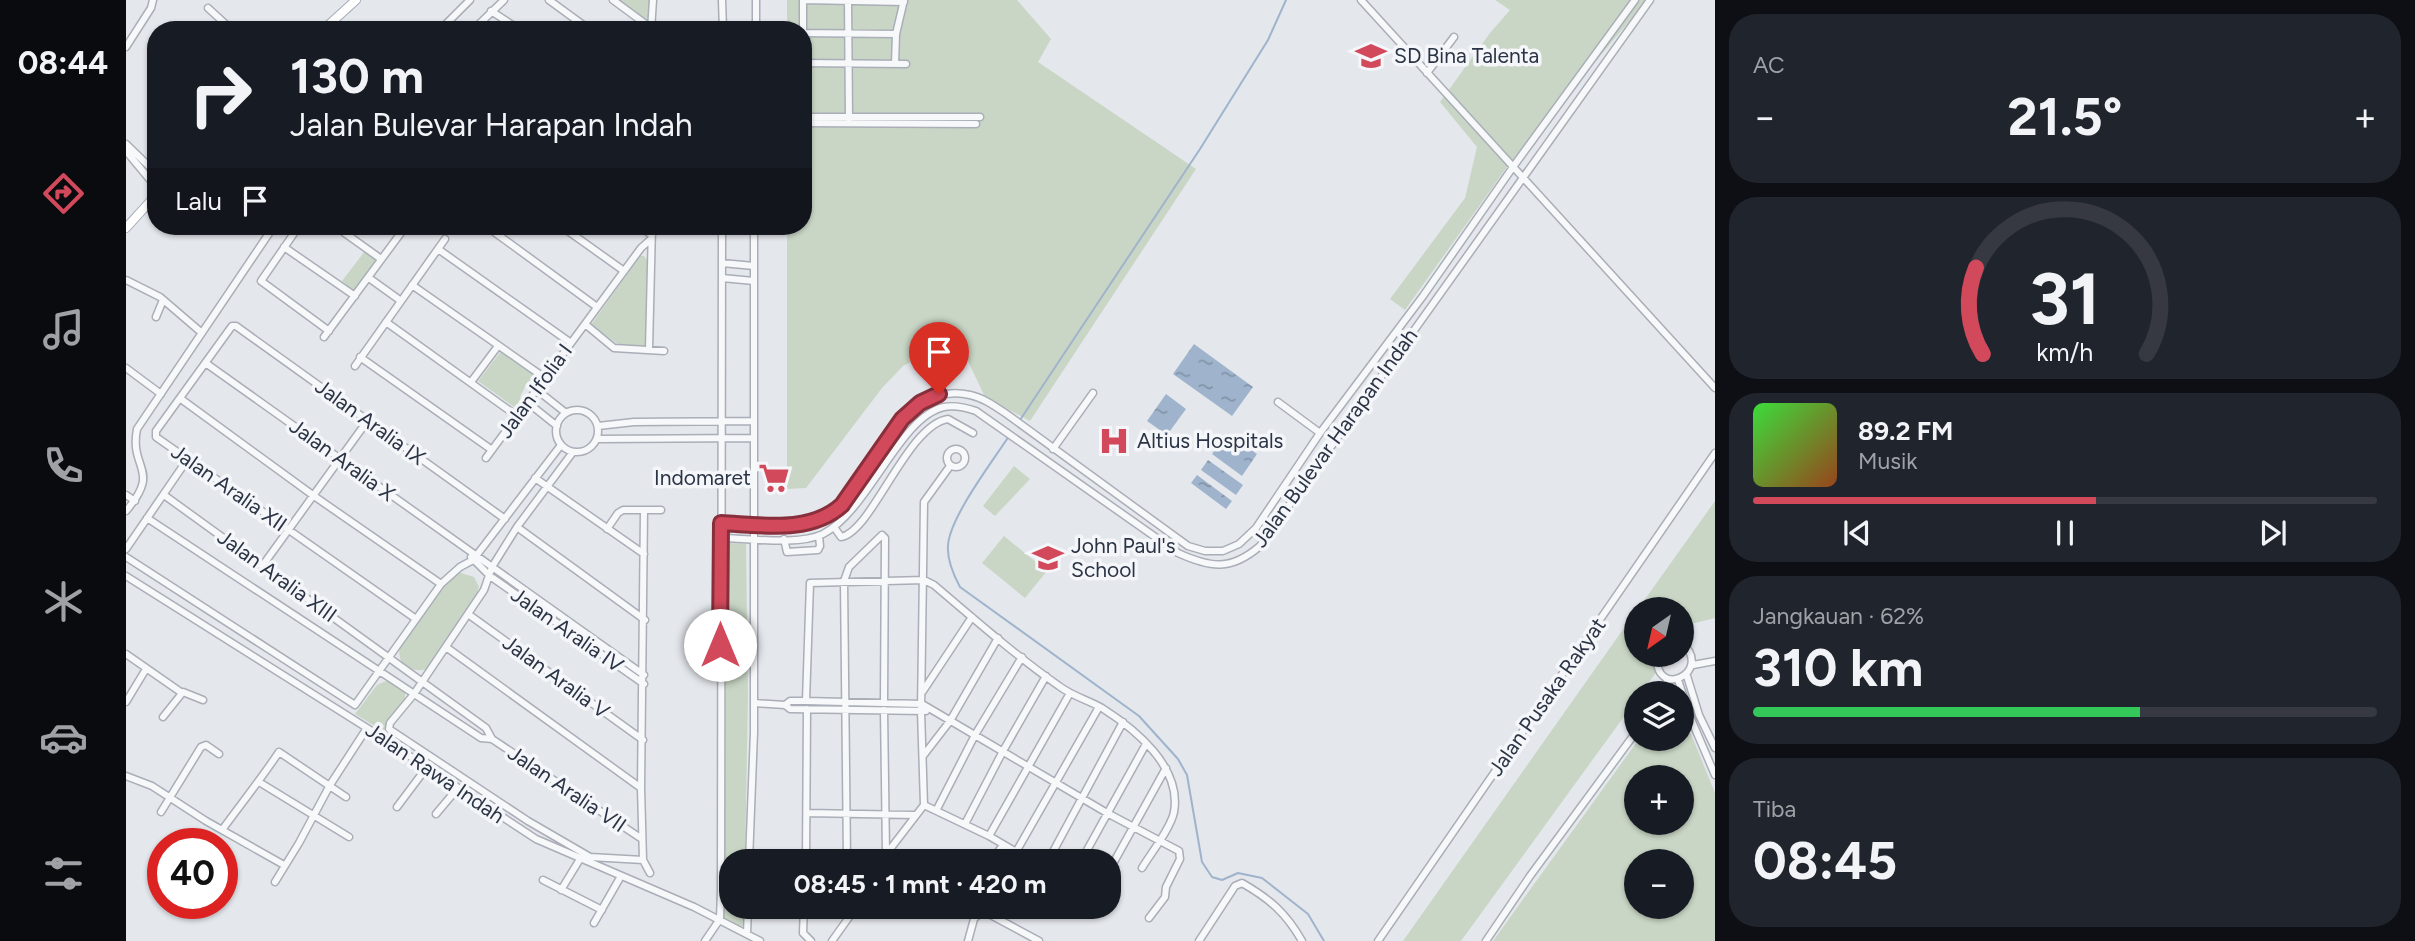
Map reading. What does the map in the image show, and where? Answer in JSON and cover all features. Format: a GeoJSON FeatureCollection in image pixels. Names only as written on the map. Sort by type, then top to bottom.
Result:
{"type":"FeatureCollection","features":[{"type":"Feature","properties":{"kind":"main road"},"geometry":{"type":"LineString","coordinates":[[333,21],[356,0]]}},
{"type":"Feature","properties":{"kind":"main road"},"geometry":{"type":"LineString","coordinates":[[126,228],[147,205]]}},
{"type":"Feature","properties":{"kind":"street"},"geometry":{"type":"LineString","coordinates":[[126,47],[151,8],[153,0]]}},
{"type":"Feature","properties":{"kind":"street"},"geometry":{"type":"LineString","coordinates":[[449,21],[470,0]]}},
{"type":"Feature","properties":{"kind":"street"},"geometry":{"type":"LineString","coordinates":[[481,21],[504,0]]}},
{"type":"Feature","properties":{"kind":"street"},"geometry":{"type":"LineString","coordinates":[[549,0],[578,21]]}},
{"type":"Feature","properties":{"kind":"street"},"geometry":{"type":"LineString","coordinates":[[613,0],[641,21]]}},
{"type":"Feature","properties":{"kind":"street"},"geometry":{"type":"LineString","coordinates":[[652,21],[653,0]]}},
{"type":"Feature","properties":{"kind":"street"},"geometry":{"type":"LineString","coordinates":[[723,0],[723,21]]}},
{"type":"Feature","properties":{"kind":"street"},"geometry":{"type":"LineString","coordinates":[[756,0],[756,21]]}},
{"type":"Feature","properties":{"kind":"street"},"geometry":{"type":"LineString","coordinates":[[803,21],[803,0],[904,1],[896,34],[895,64]]}},
{"type":"Feature","properties":{"kind":"street"},"geometry":{"type":"LineString","coordinates":[[1361,0],[1715,388]]}},
{"type":"Feature","properties":{"kind":"street","name":"Jalan Bulevar Harapan Indah"},"geometry":{"type":"LineString","coordinates":[[721,523],[802,525],[818,521],[842,505],[902,419],[920,403],[939,394],[971,395],[983,399],[1008,415],[1188,545],[1205,551],[1223,551],[1239,544],[1256,528],[1320,433],[1423,296],[1634,0]]}},
{"type":"Feature","properties":{"kind":"street","name":"Jalan Bulevar Harapan Indah"},"geometry":{"type":"LineString","coordinates":[[944,407],[976,411],[1178,553],[1201,564],[1222,566],[1248,556],[1260,546],[1650,0]]}},
{"type":"Feature","properties":{"kind":"street"},"geometry":{"type":"LineString","coordinates":[[848,1],[849,120]]}},
{"type":"Feature","properties":{"kind":"street"},"geometry":{"type":"LineString","coordinates":[[208,8],[222,21]]}},
{"type":"Feature","properties":{"kind":"street"},"geometry":{"type":"LineString","coordinates":[[491,10],[507,21]]}},
{"type":"Feature","properties":{"kind":"street"},"geometry":{"type":"LineString","coordinates":[[812,31],[896,34]]}},
{"type":"Feature","properties":{"kind":"street"},"geometry":{"type":"LineString","coordinates":[[1427,73],[1454,37]]}},
{"type":"Feature","properties":{"kind":"street"},"geometry":{"type":"LineString","coordinates":[[812,63],[906,64]]}},
{"type":"Feature","properties":{"kind":"street"},"geometry":{"type":"LineString","coordinates":[[812,122],[980,117]]}},
{"type":"Feature","properties":{"kind":"street"},"geometry":{"type":"LineString","coordinates":[[812,118],[976,124]]}},
{"type":"Feature","properties":{"kind":"street"},"geometry":{"type":"LineString","coordinates":[[126,144],[147,163]]}},
{"type":"Feature","properties":{"kind":"street"},"geometry":{"type":"LineString","coordinates":[[126,152],[147,177]]}},
{"type":"Feature","properties":{"kind":"street"},"geometry":{"type":"LineString","coordinates":[[135,163],[141,157]]}},
{"type":"Feature","properties":{"kind":"street"},"geometry":{"type":"LineString","coordinates":[[126,511],[144,484],[143,471],[134,443],[137,429],[268,235]]}},
{"type":"Feature","properties":{"kind":"street"},"geometry":{"type":"LineString","coordinates":[[293,235],[261,282],[329,331]]}},
{"type":"Feature","properties":{"kind":"street"},"geometry":{"type":"LineString","coordinates":[[348,235],[382,259]]}},
{"type":"Feature","properties":{"kind":"street"},"geometry":{"type":"LineString","coordinates":[[324,337],[399,235]]}},
{"type":"Feature","properties":{"kind":"street"},"geometry":{"type":"LineString","coordinates":[[498,235],[597,307]]}},
{"type":"Feature","properties":{"kind":"street"},"geometry":{"type":"LineString","coordinates":[[574,235],[624,271]]}},
{"type":"Feature","properties":{"kind":"street"},"geometry":{"type":"LineString","coordinates":[[649,235],[651,237],[649,349]]}},
{"type":"Feature","properties":{"kind":"street"},"geometry":{"type":"LineString","coordinates":[[720,849],[722,235]]}},
{"type":"Feature","properties":{"kind":"street"},"geometry":{"type":"LineString","coordinates":[[749,849],[754,703],[754,235]]}},
{"type":"Feature","properties":{"kind":"street","name":"Jalan Ifolia I"},"geometry":{"type":"LineString","coordinates":[[486,458],[651,237]]}},
{"type":"Feature","properties":{"kind":"street"},"geometry":{"type":"LineString","coordinates":[[355,366],[445,239]]}},
{"type":"Feature","properties":{"kind":"street"},"geometry":{"type":"LineString","coordinates":[[284,247],[355,296]]}},
{"type":"Feature","properties":{"kind":"street"},"geometry":{"type":"LineString","coordinates":[[438,249],[571,343]]}},
{"type":"Feature","properties":{"kind":"street"},"geometry":{"type":"LineString","coordinates":[[722,263],[754,266]]}},
{"type":"Feature","properties":{"kind":"street"},"geometry":{"type":"LineString","coordinates":[[369,278],[401,301]]}},
{"type":"Feature","properties":{"kind":"street"},"geometry":{"type":"LineString","coordinates":[[722,278],[754,281]]}},
{"type":"Feature","properties":{"kind":"street"},"geometry":{"type":"LineString","coordinates":[[126,279],[163,300],[202,333]]}},
{"type":"Feature","properties":{"kind":"street"},"geometry":{"type":"LineString","coordinates":[[412,285],[545,378]]}},
{"type":"Feature","properties":{"kind":"street"},"geometry":{"type":"LineString","coordinates":[[156,317],[163,300]]}},
{"type":"Feature","properties":{"kind":"street"},"geometry":{"type":"LineString","coordinates":[[386,322],[517,416]]}},
{"type":"Feature","properties":{"kind":"street"},"geometry":{"type":"LineString","coordinates":[[585,324],[614,348],[664,351]]}},
{"type":"Feature","properties":{"kind":"street","name":"Jalan Aralia XII"},"geometry":{"type":"LineString","coordinates":[[235,325],[156,431],[155,436],[416,619]]}},
{"type":"Feature","properties":{"kind":"street","name":"Jalan Aralia IX"},"geometry":{"type":"LineString","coordinates":[[235,325],[505,519]]}},
{"type":"Feature","properties":{"kind":"street"},"geometry":{"type":"LineString","coordinates":[[471,383],[498,346]]}},
{"type":"Feature","properties":{"kind":"street"},"geometry":{"type":"LineString","coordinates":[[360,358],[492,450]]}},
{"type":"Feature","properties":{"kind":"street","name":"Jalan Aralia X"},"geometry":{"type":"LineString","coordinates":[[206,363],[341,458],[475,558]]}},
{"type":"Feature","properties":{"kind":"street"},"geometry":{"type":"LineString","coordinates":[[126,369],[161,394]]}},
{"type":"Feature","properties":{"kind":"street"},"geometry":{"type":"LineString","coordinates":[[537,390],[566,413]]}},
{"type":"Feature","properties":{"kind":"street"},"geometry":{"type":"LineString","coordinates":[[1053,449],[1093,393]]}},
{"type":"Feature","properties":{"kind":"street"},"geometry":{"type":"LineString","coordinates":[[181,399],[441,584]]}},
{"type":"Feature","properties":{"kind":"street"},"geometry":{"type":"LineString","coordinates":[[527,402],[557,426]]}},
{"type":"Feature","properties":{"kind":"street"},"geometry":{"type":"LineString","coordinates":[[1278,402],[1320,433]]}},
{"type":"Feature","properties":{"kind":"street"},"geometry":{"type":"LineString","coordinates":[[720,538],[784,540],[820,536],[851,511],[920,420],[944,407],[946,419]]}},
{"type":"Feature","properties":{"kind":"street"},"geometry":{"type":"LineString","coordinates":[[566,413],[589,413],[598,426],[597,439],[587,450],[573,452],[561,446],[556,433],[557,426],[566,413]]}},
{"type":"Feature","properties":{"kind":"street"},"geometry":{"type":"LineString","coordinates":[[946,419],[973,433]]}},
{"type":"Feature","properties":{"kind":"street"},"geometry":{"type":"LineString","coordinates":[[834,527],[844,538],[862,520],[919,438],[932,425],[946,419]]}},
{"type":"Feature","properties":{"kind":"street"},"geometry":{"type":"LineString","coordinates":[[263,565],[368,421]]}},
{"type":"Feature","properties":{"kind":"street"},"geometry":{"type":"LineString","coordinates":[[598,426],[634,422],[753,421]]}},
{"type":"Feature","properties":{"kind":"street"},"geometry":{"type":"LineString","coordinates":[[910,431],[919,438]]}},
{"type":"Feature","properties":{"kind":"street"},"geometry":{"type":"LineString","coordinates":[[597,439],[753,438]]}},
{"type":"Feature","properties":{"kind":"street"},"geometry":{"type":"LineString","coordinates":[[126,557],[352,705],[358,703],[379,669],[441,584],[475,558],[561,446]]}},
{"type":"Feature","properties":{"kind":"street"},"geometry":{"type":"LineString","coordinates":[[573,452],[517,527],[492,567],[484,590],[414,694],[390,723],[389,729],[528,821],[590,858],[643,860]]}},
{"type":"Feature","properties":{"kind":"street","name":"Jalan Pusaka Rakyat"},"geometry":{"type":"LineString","coordinates":[[1378,941],[1715,453]]}},
{"type":"Feature","properties":{"kind":"street"},"geometry":{"type":"LineString","coordinates":[[126,549],[187,460]]}},
{"type":"Feature","properties":{"kind":"street"},"geometry":{"type":"LineString","coordinates":[[889,849],[924,805],[924,502],[950,466]]}},
{"type":"Feature","properties":{"kind":"street"},"geometry":{"type":"LineString","coordinates":[[1080,484],[1087,474]]}},
{"type":"Feature","properties":{"kind":"street"},"geometry":{"type":"LineString","coordinates":[[535,478],[644,554]]}},
{"type":"Feature","properties":{"kind":"street"},"geometry":{"type":"LineString","coordinates":[[126,495],[135,501]]}},
{"type":"Feature","properties":{"kind":"street","name":"Jalan Aralia XIII"},"geometry":{"type":"LineString","coordinates":[[164,495],[422,682]]}},
{"type":"Feature","properties":{"kind":"street"},"geometry":{"type":"LineString","coordinates":[[607,529],[623,510],[661,510]]}},
{"type":"Feature","properties":{"kind":"street"},"geometry":{"type":"LineString","coordinates":[[644,510],[645,620],[641,788],[643,860],[650,873]]}},
{"type":"Feature","properties":{"kind":"street"},"geometry":{"type":"LineString","coordinates":[[851,511],[862,520]]}},
{"type":"Feature","properties":{"kind":"street","name":"Jalan Aralia VII"},"geometry":{"type":"LineString","coordinates":[[147,518],[481,738],[492,739]]}},
{"type":"Feature","properties":{"kind":"street"},"geometry":{"type":"LineString","coordinates":[[517,527],[645,620]]}},
{"type":"Feature","properties":{"kind":"street"},"geometry":{"type":"LineString","coordinates":[[1161,542],[1168,532]]}},
{"type":"Feature","properties":{"kind":"street"},"geometry":{"type":"LineString","coordinates":[[784,540],[787,552],[818,550],[821,546],[820,536]]}},
{"type":"Feature","properties":{"kind":"street"},"geometry":{"type":"LineString","coordinates":[[847,849],[844,580],[849,567],[883,536],[886,849]]}},
{"type":"Feature","properties":{"kind":"street"},"geometry":{"type":"LineString","coordinates":[[475,558],[492,567],[644,675]]}},
{"type":"Feature","properties":{"kind":"street","name":"Jalan Aralia IV"},"geometry":{"type":"LineString","coordinates":[[475,558],[491,576],[644,684]]}},
{"type":"Feature","properties":{"kind":"street","name":"Jalan Rawa Indah"},"geometry":{"type":"LineString","coordinates":[[126,576],[428,767],[457,789],[536,839],[719,919]]}},
{"type":"Feature","properties":{"kind":"street"},"geometry":{"type":"LineString","coordinates":[[806,849],[809,584],[844,580],[885,583],[924,580],[1046,676],[1070,693],[1100,707],[1123,722],[1166,768],[1173,789],[1174,815],[1142,868]]}},
{"type":"Feature","properties":{"kind":"street","name":"Jalan Aralia V"},"geometry":{"type":"LineString","coordinates":[[468,614],[643,740]]}},
{"type":"Feature","properties":{"kind":"street"},"geometry":{"type":"LineString","coordinates":[[923,692],[972,617]]}},
{"type":"Feature","properties":{"kind":"street"},"geometry":{"type":"LineString","coordinates":[[922,758],[950,721],[998,638]]}},
{"type":"Feature","properties":{"kind":"street"},"geometry":{"type":"LineString","coordinates":[[446,648],[641,788]]}},
{"type":"Feature","properties":{"kind":"street"},"geometry":{"type":"LineString","coordinates":[[126,654],[182,693],[203,700]]}},
{"type":"Feature","properties":{"kind":"street"},"geometry":{"type":"LineString","coordinates":[[937,809],[975,735],[1022,657]]}},
{"type":"Feature","properties":{"kind":"street"},"geometry":{"type":"LineString","coordinates":[[1694,665],[1715,662]]}},
{"type":"Feature","properties":{"kind":"street"},"geometry":{"type":"LineString","coordinates":[[1657,667],[1668,679],[1678,680],[1688,676]]}},
{"type":"Feature","properties":{"kind":"street"},"geometry":{"type":"LineString","coordinates":[[1692,667],[1688,676],[1699,715],[1715,748]]}},
{"type":"Feature","properties":{"kind":"street"},"geometry":{"type":"LineString","coordinates":[[126,702],[146,669]]}},
{"type":"Feature","properties":{"kind":"street"},"geometry":{"type":"LineString","coordinates":[[965,824],[1046,676]]}},
{"type":"Feature","properties":{"kind":"street"},"geometry":{"type":"LineString","coordinates":[[1678,680],[1715,775]]}},
{"type":"Feature","properties":{"kind":"street","name":"Jalan Aralia VII"},"geometry":{"type":"LineString","coordinates":[[422,682],[486,728],[492,739],[642,839]]}},
{"type":"Feature","properties":{"kind":"street"},"geometry":{"type":"LineString","coordinates":[[163,717],[182,693]]}},
{"type":"Feature","properties":{"kind":"street"},"geometry":{"type":"LineString","coordinates":[[989,836],[1070,693]]}},
{"type":"Feature","properties":{"kind":"street"},"geometry":{"type":"LineString","coordinates":[[754,703],[785,705],[790,709],[806,705],[931,709],[1107,813],[1179,851],[1181,857],[1166,887],[1165,897],[1149,918]]}},
{"type":"Feature","properties":{"kind":"street"},"geometry":{"type":"LineString","coordinates":[[1018,849],[1100,707]]}},
{"type":"Feature","properties":{"kind":"street"},"geometry":{"type":"LineString","coordinates":[[1054,849],[1123,722]]}},
{"type":"Feature","properties":{"kind":"street"},"geometry":{"type":"LineString","coordinates":[[275,882],[330,785],[367,728]]}},
{"type":"Feature","properties":{"kind":"street"},"geometry":{"type":"LineString","coordinates":[[1088,849],[1146,744]]}},
{"type":"Feature","properties":{"kind":"street"},"geometry":{"type":"LineString","coordinates":[[161,812],[201,746],[205,745],[219,754]]}},
{"type":"Feature","properties":{"kind":"street"},"geometry":{"type":"LineString","coordinates":[[1486,941],[1624,748]]}},
{"type":"Feature","properties":{"kind":"street"},"geometry":{"type":"LineString","coordinates":[[224,828],[279,752],[346,797]]}},
{"type":"Feature","properties":{"kind":"street"},"geometry":{"type":"LineString","coordinates":[[397,807],[428,767]]}},
{"type":"Feature","properties":{"kind":"street"},"geometry":{"type":"LineString","coordinates":[[1121,849],[1166,768]]}},
{"type":"Feature","properties":{"kind":"street"},"geometry":{"type":"LineString","coordinates":[[126,776],[169,796],[219,828]]}},
{"type":"Feature","properties":{"kind":"street"},"geometry":{"type":"LineString","coordinates":[[259,782],[349,837]]}},
{"type":"Feature","properties":{"kind":"street"},"geometry":{"type":"LineString","coordinates":[[436,814],[457,789]]}},
{"type":"Feature","properties":{"kind":"street"},"geometry":{"type":"LineString","coordinates":[[924,805],[937,809],[1010,849]]}},
{"type":"Feature","properties":{"kind":"street"},"geometry":{"type":"LineString","coordinates":[[807,813],[915,815]]}},
{"type":"Feature","properties":{"kind":"street"},"geometry":{"type":"LineString","coordinates":[[238,839],[284,865]]}},
{"type":"Feature","properties":{"kind":"street"},"geometry":{"type":"LineString","coordinates":[[1000,849],[1003,845]]}},
{"type":"Feature","properties":{"kind":"street"},"geometry":{"type":"LineString","coordinates":[[561,890],[580,859]]}},
{"type":"Feature","properties":{"kind":"street"},"geometry":{"type":"LineString","coordinates":[[594,923],[621,877]]}},
{"type":"Feature","properties":{"kind":"street"},"geometry":{"type":"LineString","coordinates":[[543,880],[602,910]]}},
{"type":"Feature","properties":{"kind":"street"},"geometry":{"type":"LineString","coordinates":[[1199,941],[1235,886],[1242,883],[1286,915],[1302,941]]}},
{"type":"Feature","properties":{"kind":"street"},"geometry":{"type":"LineString","coordinates":[[705,941],[720,919]]}},
{"type":"Feature","properties":{"kind":"street","name":"Jalan Rawa Indah"},"geometry":{"type":"LineString","coordinates":[[720,919],[760,941]]}},
{"type":"Feature","properties":{"kind":"street"},"geometry":{"type":"LineString","coordinates":[[747,934],[748,919]]}},
{"type":"Feature","properties":{"kind":"street"},"geometry":{"type":"LineString","coordinates":[[804,919],[803,933],[811,941]]}},
{"type":"Feature","properties":{"kind":"street"},"geometry":{"type":"LineString","coordinates":[[968,941],[974,919]]}},
{"type":"Feature","properties":{"kind":"street"},"geometry":{"type":"LineString","coordinates":[[998,919],[1040,941]]}},
{"type":"Feature","properties":{"kind":"street"},"geometry":{"type":"LineString","coordinates":[[832,941],[847,920]]}},
{"type":"Feature","properties":{"kind":"green space"},"geometry":{"type":"Polygon","coordinates":[[[618,0],[650,0],[650,16],[643,18],[618,0]]]}},
{"type":"Feature","properties":{"kind":"green space"},"geometry":{"type":"Polygon","coordinates":[[[787,0],[1017,0],[1051,39],[1038,62],[1196,169],[1030,421],[985,397],[957,338],[903,366],[882,388],[806,488],[787,489],[787,235],[812,235],[812,21],[787,21],[787,0]]]}},
{"type":"Feature","properties":{"kind":"green space"},"geometry":{"type":"Polygon","coordinates":[[[1495,0],[1647,0],[1507,167],[1405,310],[1390,299],[1465,198],[1477,147],[1440,102],[1510,10],[1495,0]]]}},
{"type":"Feature","properties":{"kind":"green space"},"geometry":{"type":"Polygon","coordinates":[[[365,251],[378,260],[355,291],[342,281],[365,251]]]}},
{"type":"Feature","properties":{"kind":"green space"},"geometry":{"type":"Polygon","coordinates":[[[640,256],[644,256],[648,261],[646,346],[619,345],[591,325],[640,256]]]}},
{"type":"Feature","properties":{"kind":"green space"},"geometry":{"type":"Polygon","coordinates":[[[502,350],[542,378],[537,385],[525,387],[520,397],[522,402],[517,409],[478,381],[502,350]]]}},
{"type":"Feature","properties":{"kind":"green space"},"geometry":{"type":"Polygon","coordinates":[[[1014,466],[1030,479],[995,516],[983,506],[1014,466]]]}},
{"type":"Feature","properties":{"kind":"green space"},"geometry":{"type":"Polygon","coordinates":[[[1715,501],[1715,618],[1694,623],[1694,597],[1647,597],[1715,501]]]}},
{"type":"Feature","properties":{"kind":"green space"},"geometry":{"type":"Polygon","coordinates":[[[1004,536],[1047,571],[1025,598],[982,563],[1004,536]]]}},
{"type":"Feature","properties":{"kind":"green space"},"geometry":{"type":"Polygon","coordinates":[[[746,544],[748,694],[745,849],[725,849],[727,545],[746,544]]]}},
{"type":"Feature","properties":{"kind":"green space"},"geometry":{"type":"Polygon","coordinates":[[[458,572],[474,577],[479,587],[476,596],[429,669],[407,667],[400,659],[400,647],[447,580],[458,572]]]}},
{"type":"Feature","properties":{"kind":"green space"},"geometry":{"type":"Polygon","coordinates":[[[1624,628],[1624,667],[1660,667],[1650,681],[1624,681],[1624,717],[1461,941],[1403,941],[1624,628]]]}},
{"type":"Feature","properties":{"kind":"green space"},"geometry":{"type":"Polygon","coordinates":[[[386,681],[405,690],[405,698],[383,731],[355,714],[377,685],[386,681]]]}},
{"type":"Feature","properties":{"kind":"green space"},"geometry":{"type":"Polygon","coordinates":[[[1694,741],[1715,793],[1715,941],[1493,941],[1630,751],[1694,751],[1694,741]]]}},
{"type":"Feature","properties":{"kind":"green space"},"geometry":{"type":"Polygon","coordinates":[[[724,919],[744,919],[744,925],[740,927],[724,919]]]}},
{"type":"Feature","properties":{"kind":"water"},"geometry":{"type":"Polygon","coordinates":[[[1194,344],[1253,387],[1232,416],[1173,374],[1194,344]]]}},
{"type":"Feature","properties":{"kind":"water"},"geometry":{"type":"Polygon","coordinates":[[[1166,394],[1186,409],[1167,435],[1147,421],[1166,394]]]}},
{"type":"Feature","properties":{"kind":"water"},"geometry":{"type":"Polygon","coordinates":[[[1228,433],[1257,454],[1242,476],[1212,454],[1228,433]]]}},
{"type":"Feature","properties":{"kind":"water"},"geometry":{"type":"Polygon","coordinates":[[[1208,460],[1243,485],[1236,495],[1201,470],[1208,460]]]}},
{"type":"Feature","properties":{"kind":"water"},"geometry":{"type":"Polygon","coordinates":[[[1197,475],[1232,501],[1226,509],[1191,483],[1197,475]]]}},
{"type":"Feature","properties":{"kind":"waterway"},"geometry":{"type":"LineString","coordinates":[[1020,420],[1200,149],[1268,40],[1286,0]]}},
{"type":"Feature","properties":{"kind":"waterway"},"geometry":{"type":"LineString","coordinates":[[1009,436],[964,505],[950,534],[948,556],[960,587],[1139,716],[1178,759],[1187,775],[1202,862],[1212,877],[1222,880],[1238,873],[1262,878],[1308,914],[1324,941]]}},
{"type":"Feature","properties":{"kind":"place","name":"SD Bina Talenta"},"geometry":{"type":"Point","coordinates":[1371,56]}},
{"type":"Feature","properties":{"kind":"place","name":"Altius Hospitals"},"geometry":{"type":"Point","coordinates":[1114,441]}},
{"type":"Feature","properties":{"kind":"place","name":"Indomaret"},"geometry":{"type":"Point","coordinates":[774,478]}},
{"type":"Feature","properties":{"kind":"place","name":"John Paul's School"},"geometry":{"type":"Point","coordinates":[1048,558]}},
{"type":"Feature","properties":{"kind":"route"},"geometry":{"type":"LineString","coordinates":[[720,645],[721,523],[802,525],[818,521],[832,513],[842,505],[902,419],[920,403],[939,394]]}}]}
